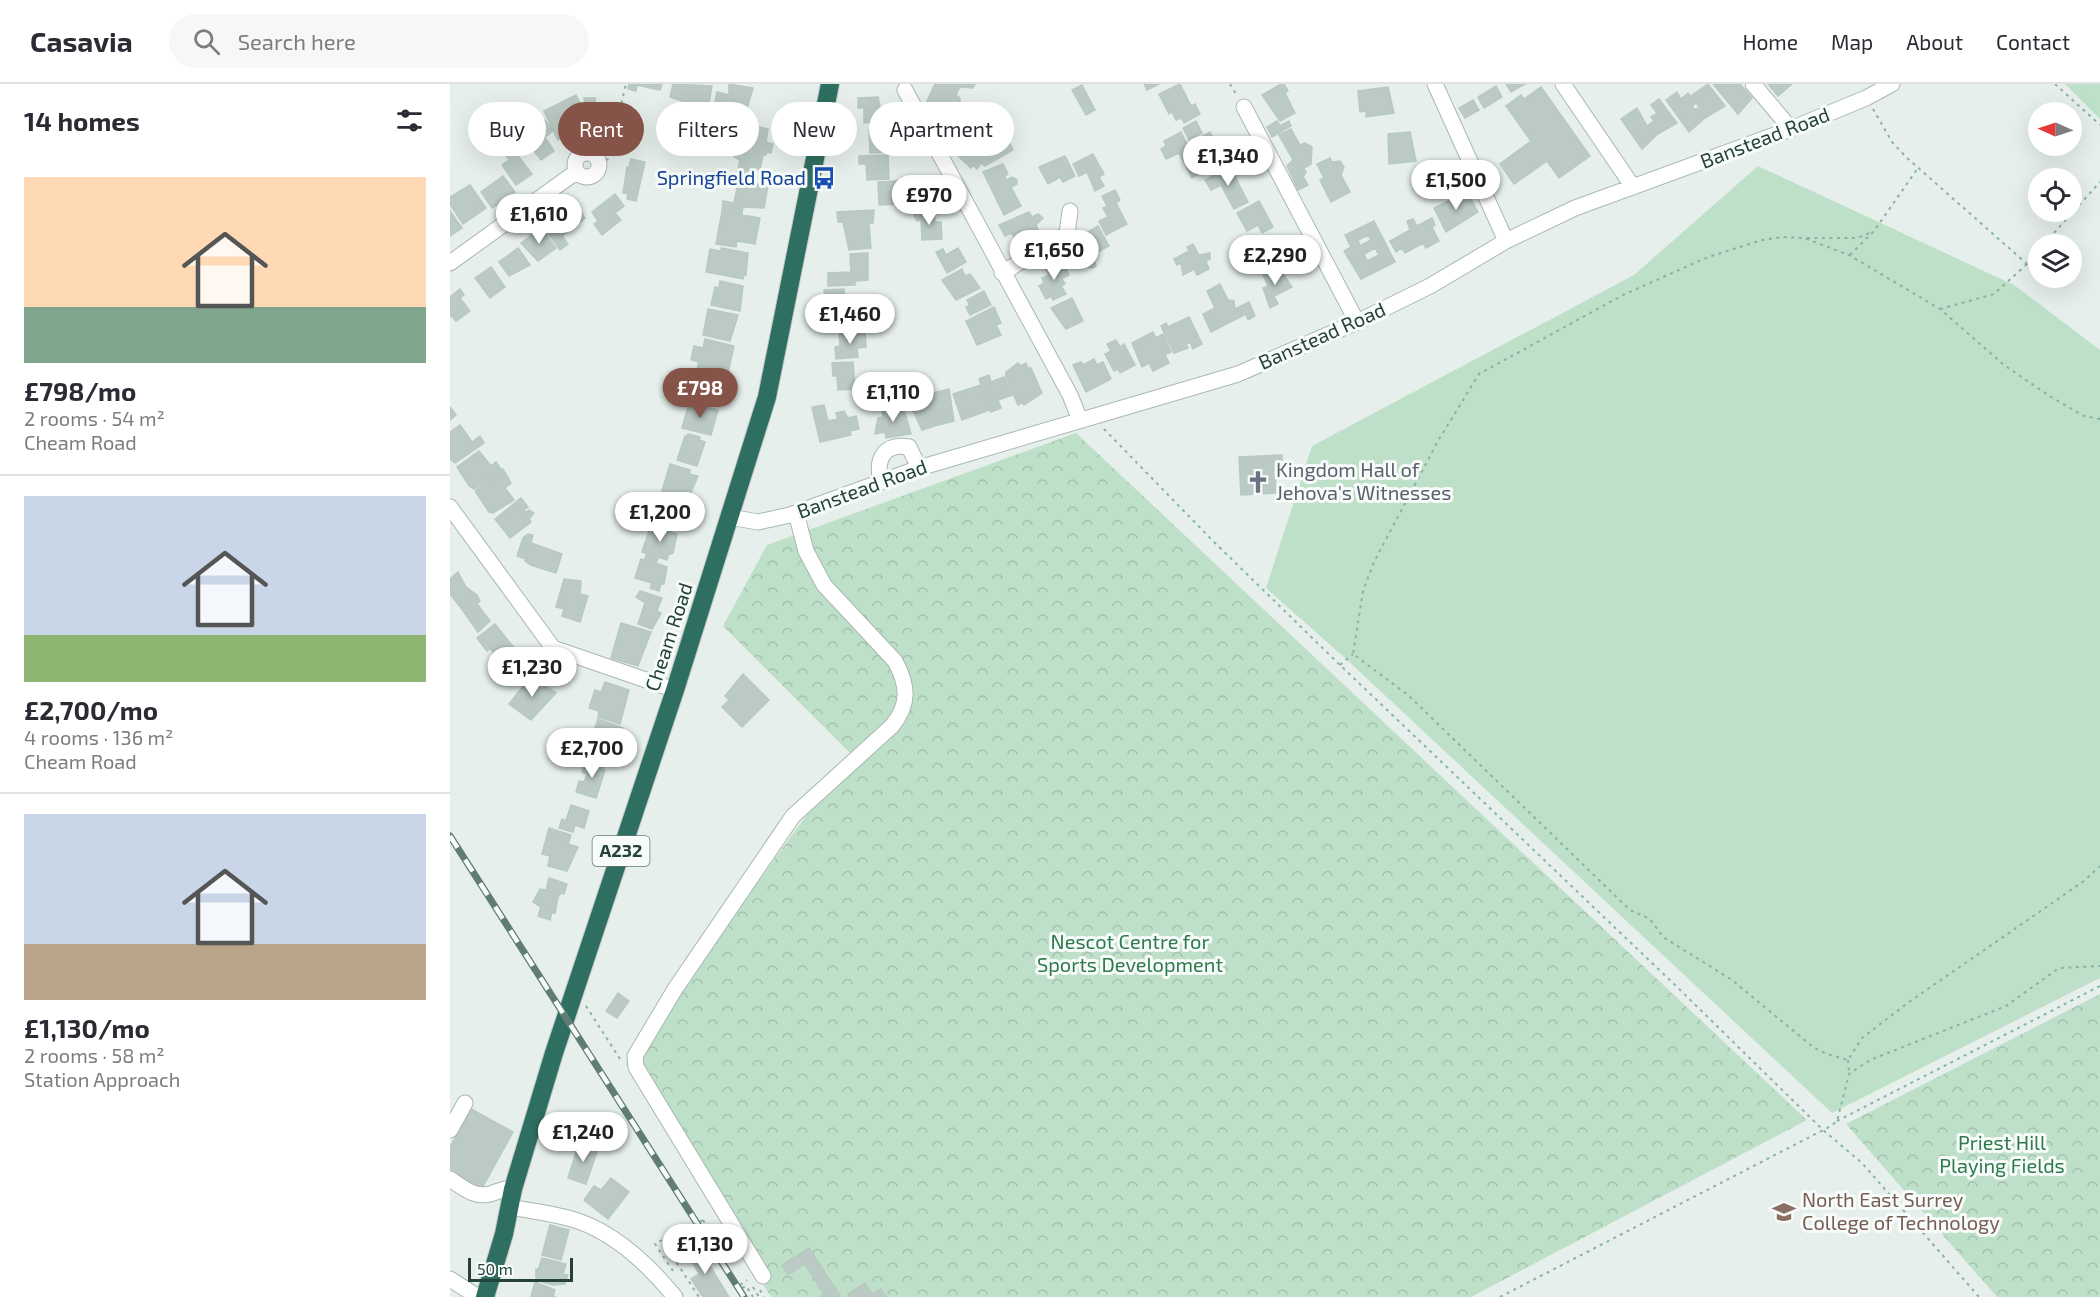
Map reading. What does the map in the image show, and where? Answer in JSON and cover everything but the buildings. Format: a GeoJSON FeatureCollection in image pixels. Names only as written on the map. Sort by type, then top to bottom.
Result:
{"type":"FeatureCollection","features":[{"type":"Feature","properties":{"kind":"highway","name":"Cheam Road"},"geometry":{"type":"LineString","coordinates":[[484,1297],[498,1256],[511,1198],[570,1004],[675,690],[767,397],[830,84]]}},
{"type":"Feature","properties":{"kind":"street"},"geometry":{"type":"LineString","coordinates":[[1435,84],[1506,241]]}},
{"type":"Feature","properties":{"kind":"street"},"geometry":{"type":"LineString","coordinates":[[1563,84],[1633,187]]}},
{"type":"Feature","properties":{"kind":"street"},"geometry":{"type":"LineString","coordinates":[[1753,84],[1791,129]]}},
{"type":"Feature","properties":{"kind":"street","name":"Banstead Road"},"geometry":{"type":"LineString","coordinates":[[730,517],[758,522],[796,513],[919,468],[1238,374],[1357,322],[1430,286],[1506,241],[1575,208],[1791,129],[1866,98],[1892,84]]}},
{"type":"Feature","properties":{"kind":"street"},"geometry":{"type":"LineString","coordinates":[[905,90],[1070,395],[1080,420]]}},
{"type":"Feature","properties":{"kind":"street"},"geometry":{"type":"LineString","coordinates":[[1244,107],[1357,322]]}},
{"type":"Feature","properties":{"kind":"street"},"geometry":{"type":"LineString","coordinates":[[450,263],[576,172],[589,178],[595,175],[599,164]]}},
{"type":"Feature","properties":{"kind":"street"},"geometry":{"type":"LineString","coordinates":[[1002,273],[1067,234],[1070,211]]}},
{"type":"Feature","properties":{"kind":"street"},"geometry":{"type":"LineString","coordinates":[[880,481],[878,469],[881,455],[888,449],[900,445],[909,447],[919,468]]}},
{"type":"Feature","properties":{"kind":"street"},"geometry":{"type":"LineString","coordinates":[[450,507],[553,648],[675,690]]}},
{"type":"Feature","properties":{"kind":"street"},"geometry":{"type":"LineString","coordinates":[[758,1277],[636,1067],[635,1056],[675,989],[794,816],[892,726],[901,715],[905,702],[903,675],[895,661],[824,585],[813,569],[796,513]]}},
{"type":"Feature","properties":{"kind":"street"},"geometry":{"type":"LineString","coordinates":[[450,1131],[465,1103]]}},
{"type":"Feature","properties":{"kind":"street"},"geometry":{"type":"LineString","coordinates":[[450,1179],[474,1194],[488,1195],[507,1188],[511,1198],[569,1218],[613,1237],[675,1297]]}},
{"type":"Feature","properties":{"kind":"street"},"geometry":{"type":"LineString","coordinates":[[450,1279],[478,1297]]}},
{"type":"Feature","properties":{"kind":"path"},"geometry":{"type":"LineString","coordinates":[[599,164],[608,159],[626,84]]}},
{"type":"Feature","properties":{"kind":"path"},"geometry":{"type":"LineString","coordinates":[[2055,84],[2100,124]]}},
{"type":"Feature","properties":{"kind":"path"},"geometry":{"type":"LineString","coordinates":[[1866,98],[1892,142],[1918,168],[2027,264],[1994,294],[1940,309]]}},
{"type":"Feature","properties":{"kind":"path"},"geometry":{"type":"LineString","coordinates":[[1849,255],[1874,231],[1918,168]]}},
{"type":"Feature","properties":{"kind":"path"},"geometry":{"type":"LineString","coordinates":[[2053,234],[2100,182]]}},
{"type":"Feature","properties":{"kind":"path"},"geometry":{"type":"LineString","coordinates":[[1340,664],[1353,654],[1363,591],[1374,562],[1438,441],[1479,374],[1623,295],[1708,257],[1762,240],[1857,238],[1874,231]]}},
{"type":"Feature","properties":{"kind":"path"},"geometry":{"type":"LineString","coordinates":[[1804,238],[1849,255],[1940,309],[2004,365],[2084,416],[2100,418]]}},
{"type":"Feature","properties":{"kind":"path"},"geometry":{"type":"LineString","coordinates":[[1080,420],[1102,426],[1107,436],[1340,664],[1823,1130],[1862,1163],[1979,1297]]}},
{"type":"Feature","properties":{"kind":"path"},"geometry":{"type":"LineString","coordinates":[[1353,654],[1408,695],[1630,910],[1650,919],[1663,937],[1732,980],[1813,1047],[1827,1054],[1848,1059]]}},
{"type":"Feature","properties":{"kind":"path"},"geometry":{"type":"LineString","coordinates":[[1837,1121],[1849,1074],[1848,1059],[1862,1038],[1909,1002],[2084,881],[2100,866]]}},
{"type":"Feature","properties":{"kind":"path"},"geometry":{"type":"LineString","coordinates":[[1849,1074],[1870,1060],[2006,1006],[2059,968],[2100,966]]}},
{"type":"Feature","properties":{"kind":"path"},"geometry":{"type":"LineString","coordinates":[[1500,1297],[2100,986]]}},
{"type":"Feature","properties":{"kind":"path"},"geometry":{"type":"LineString","coordinates":[[692,1242],[682,1248],[675,1238],[703,1220],[711,1232],[708,1234]]}},
{"type":"Feature","properties":{"kind":"path"},"geometry":{"type":"LineString","coordinates":[[679,1280],[655,1244],[662,1240],[699,1296]]}},
{"type":"Feature","properties":{"kind":"path"},"geometry":{"type":"LineString","coordinates":[[740,1285],[758,1277]]}},
{"type":"Feature","properties":{"kind":"path"},"geometry":{"type":"LineString","coordinates":[[742,1288],[746,1286],[753,1297]]}},
{"type":"Feature","properties":{"kind":"green space"},"geometry":{"type":"Polygon","coordinates":[[[2065,84],[2100,84],[2100,119],[2065,84]]]}},
{"type":"Feature","properties":{"kind":"green space"},"geometry":{"type":"Polygon","coordinates":[[[1758,166],[2014,285],[2100,350],[2100,978],[1832,1113],[1345,658],[1266,588],[1312,446],[1634,275],[1758,166]]]}},
{"type":"Feature","properties":{"kind":"green space","name":"Nescot Centre for Sports Development"},"geometry":{"type":"Polygon","coordinates":[[[1076,433],[1807,1120],[1471,1297],[771,1297],[626,1064],[851,754],[723,626],[767,545],[1076,433]]]}},
{"type":"Feature","properties":{"kind":"green space","name":"Priest Hill Playing Fields"},"geometry":{"type":"Polygon","coordinates":[[[2100,994],[2100,1297],[1997,1297],[1846,1124],[2100,994]]]}},
{"type":"Feature","properties":{"kind":"railway"},"geometry":{"type":"LineString","coordinates":[[450,836],[744,1297]]}},
{"type":"Feature","properties":{"kind":"place","name":"Springfield Road"},"geometry":{"type":"Point","coordinates":[824,178]}},
{"type":"Feature","properties":{"kind":"place","name":"Kingdom Hall of Jehova's Witnesses"},"geometry":{"type":"Point","coordinates":[1258,482]}},
{"type":"Feature","properties":{"kind":"place","name":"North East Surrey College of Technology"},"geometry":{"type":"Point","coordinates":[1784,1212]}}]}
